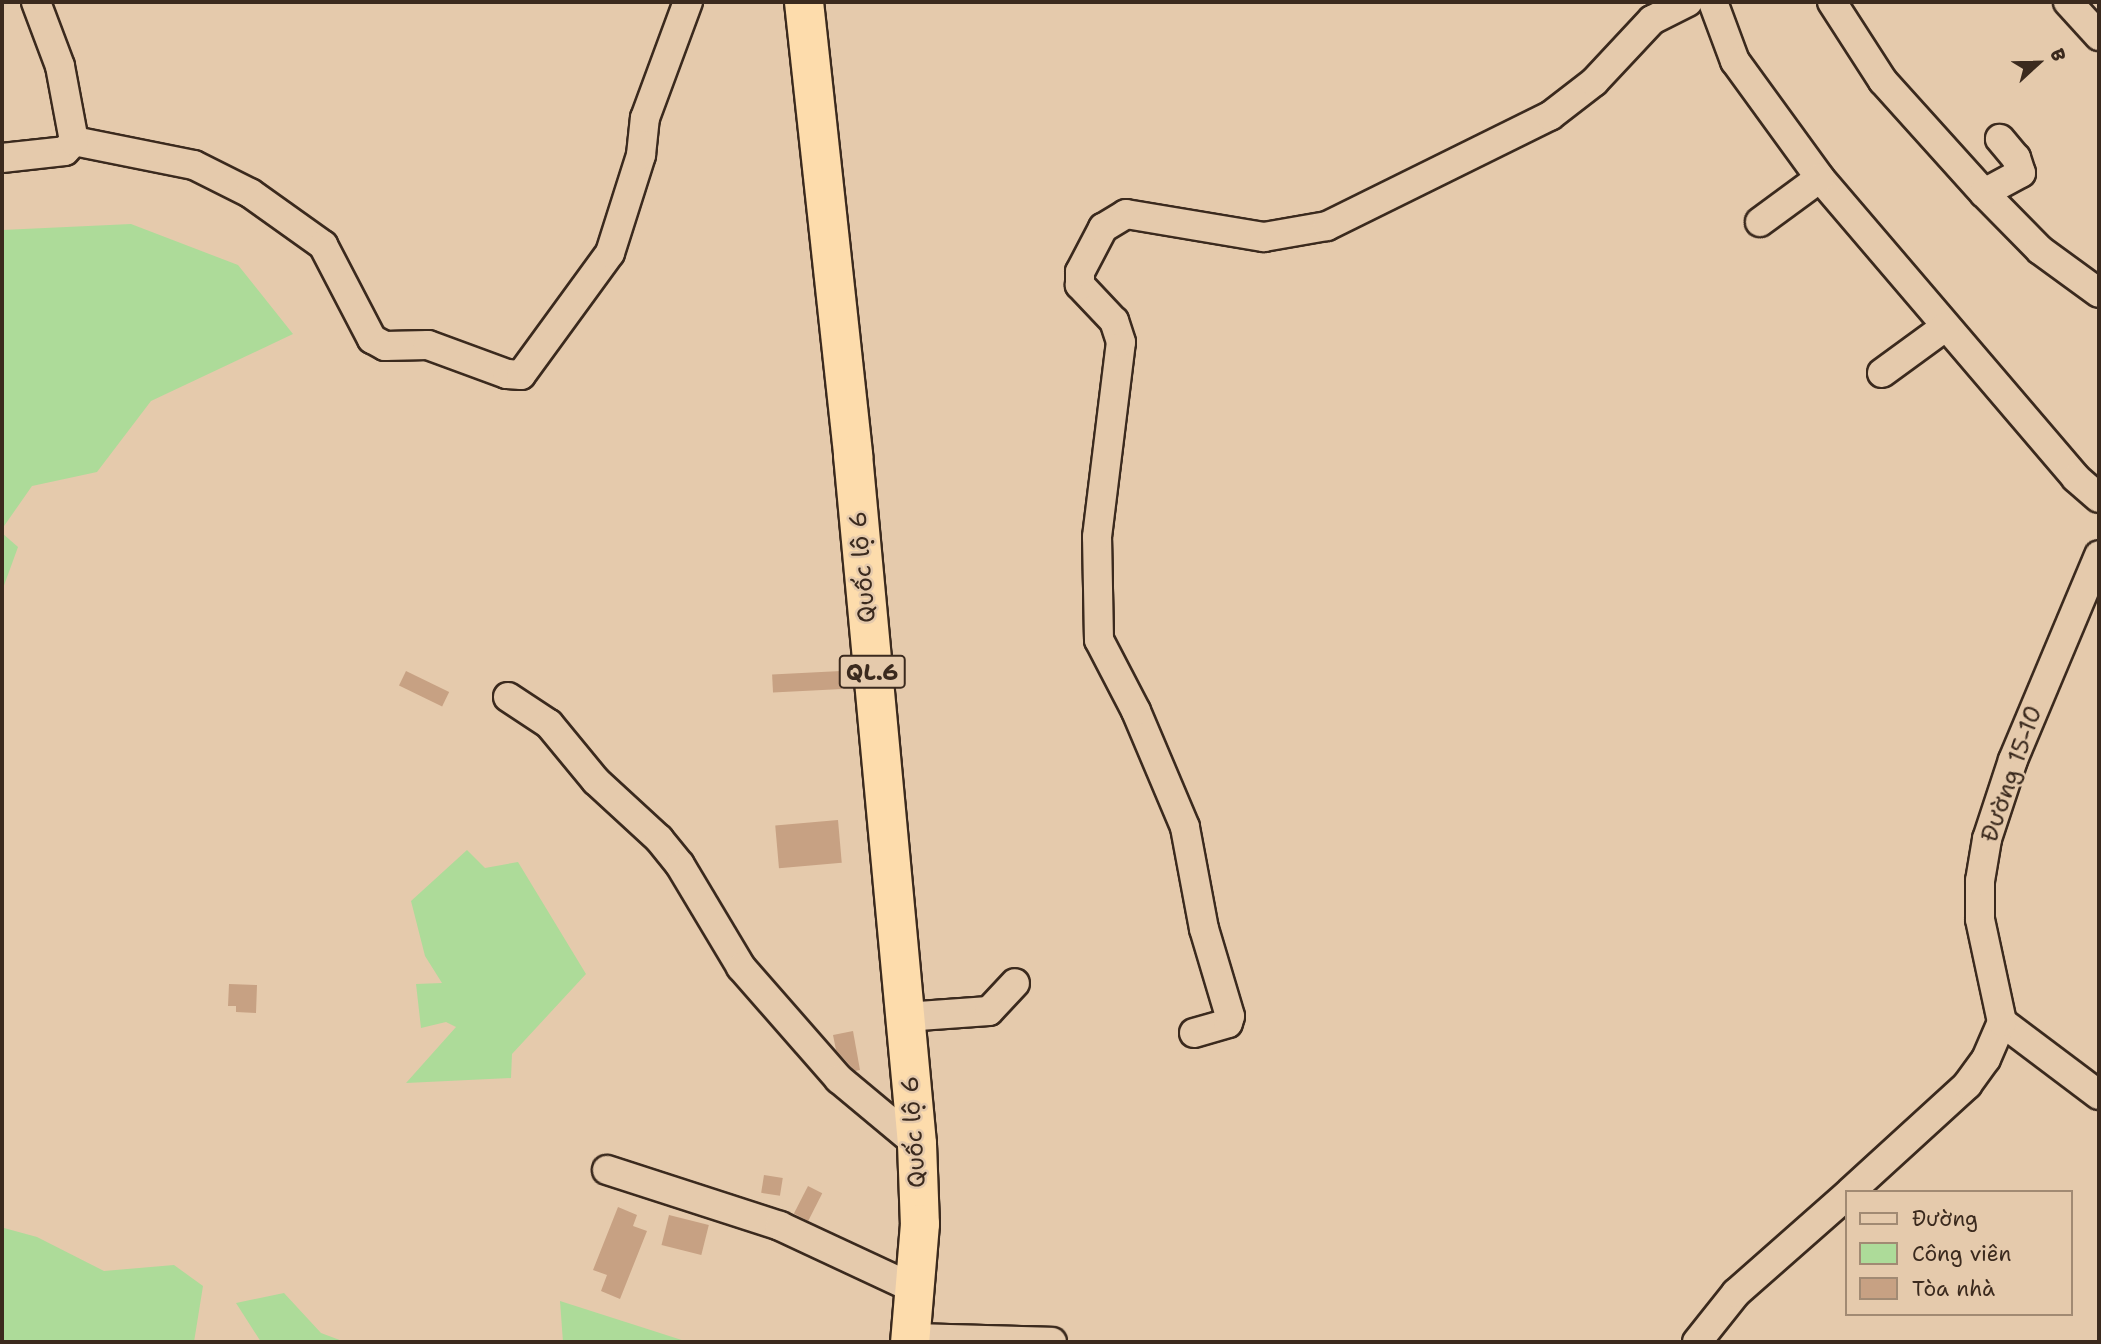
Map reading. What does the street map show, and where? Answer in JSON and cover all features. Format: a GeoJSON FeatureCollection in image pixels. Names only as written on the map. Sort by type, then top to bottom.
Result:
{"type":"FeatureCollection","features":[{"type":"Feature","properties":{"kind":"highway","name":"Quốc lộ 6"},"geometry":{"type":"LineString","coordinates":[[804,2],[917,1143],[917,1290],[910,1340]]}},
{"type":"Feature","properties":{"kind":"street"},"geometry":{"type":"LineString","coordinates":[[36,2],[60,66],[74,141]]}},
{"type":"Feature","properties":{"kind":"street"},"geometry":{"type":"LineString","coordinates":[[74,141],[194,165],[250,193],[323,245],[372,339],[385,346],[428,345],[507,374],[521,375],[532,366],[610,253],[641,155],[645,118],[688,2]]}},
{"type":"Feature","properties":{"kind":"street"},"geometry":{"type":"LineString","coordinates":[[1194,1032],[1228,1023],[1230,1016],[1204,929],[1185,827],[1136,711],[1099,640],[1097,537],[1122,342],[1114,321],[1080,285],[1080,272],[1103,228],[1126,214],[1264,237],[1327,226],[1550,116],[1594,82],[1652,20],[1688,2]]}},
{"type":"Feature","properties":{"kind":"street"},"geometry":{"type":"LineString","coordinates":[[1713,2],[1735,61],[1820,178],[2076,478],[2099,498]]}},
{"type":"Feature","properties":{"kind":"street"},"geometry":{"type":"LineString","coordinates":[[1832,2],[1883,81],[1984,193],[2040,250],[2099,293]]}},
{"type":"Feature","properties":{"kind":"street"},"geometry":{"type":"LineString","coordinates":[[2068,2],[2099,36]]}},
{"type":"Feature","properties":{"kind":"street"},"geometry":{"type":"LineString","coordinates":[[1984,193],[2021,173],[2016,158],[2000,139]]}},
{"type":"Feature","properties":{"kind":"street"},"geometry":{"type":"LineString","coordinates":[[2,158],[65,151],[74,141]]}},
{"type":"Feature","properties":{"kind":"street"},"geometry":{"type":"LineString","coordinates":[[1760,222],[1820,178]]}},
{"type":"Feature","properties":{"kind":"street"},"geometry":{"type":"LineString","coordinates":[[1882,373],[1945,327]]}},
{"type":"Feature","properties":{"kind":"street","name":"Đường 15-10"},"geometry":{"type":"LineString","coordinates":[[2002,1022],[1980,919],[1980,881],[1987,839],[2013,760],[2099,555]]}},
{"type":"Feature","properties":{"kind":"street"},"geometry":{"type":"LineString","coordinates":[[508,697],[550,724],[596,781],[659,839],[680,865],[741,967],[839,1079],[917,1143]]}},
{"type":"Feature","properties":{"kind":"street"},"geometry":{"type":"LineString","coordinates":[[905,1017],[989,1011],[1015,983]]}},
{"type":"Feature","properties":{"kind":"street"},"geometry":{"type":"LineString","coordinates":[[1852,1190],[1967,1085],[1986,1059],[2002,1022],[2099,1095]]}},
{"type":"Feature","properties":{"kind":"street"},"geometry":{"type":"LineString","coordinates":[[607,1170],[780,1226],[917,1290]]}},
{"type":"Feature","properties":{"kind":"street"},"geometry":{"type":"LineString","coordinates":[[1697,1342],[1735,1293],[1846,1196]]}},
{"type":"Feature","properties":{"kind":"street"},"geometry":{"type":"LineString","coordinates":[[910,1340],[1052,1342]]}},
{"type":"Feature","properties":{"kind":"green space"},"geometry":{"type":"Polygon","coordinates":[[[131,224],[238,265],[293,334],[151,401],[97,472],[32,486],[2,529],[2,230],[131,224]]]}},
{"type":"Feature","properties":{"kind":"green space"},"geometry":{"type":"Polygon","coordinates":[[[2,533],[18,547],[2,591],[2,533]]]}},
{"type":"Feature","properties":{"kind":"green space"},"geometry":{"type":"Polygon","coordinates":[[[467,850],[485,868],[518,862],[586,974],[512,1054],[511,1078],[406,1083],[456,1027],[446,1022],[421,1028],[416,984],[442,983],[425,956],[411,901],[467,850]]]}},
{"type":"Feature","properties":{"kind":"green space"},"geometry":{"type":"Polygon","coordinates":[[[4,1228],[37,1237],[104,1271],[174,1265],[203,1286],[194,1342],[2,1342],[4,1228]]]}},
{"type":"Feature","properties":{"kind":"green space"},"geometry":{"type":"Polygon","coordinates":[[[284,1293],[321,1333],[345,1342],[261,1342],[236,1303],[284,1293]]]}},
{"type":"Feature","properties":{"kind":"green space"},"geometry":{"type":"Polygon","coordinates":[[[560,1301],[688,1342],[563,1342],[560,1301]]]}},
{"type":"Feature","properties":{"kind":"building"},"geometry":{"type":"Polygon","coordinates":[[[406,671],[449,692],[442,706],[399,685],[406,671]]]}},
{"type":"Feature","properties":{"kind":"building"},"geometry":{"type":"Polygon","coordinates":[[[841,671],[842,689],[773,693],[772,675],[841,671]]]}},
{"type":"Feature","properties":{"kind":"building"},"geometry":{"type":"Polygon","coordinates":[[[838,820],[842,863],[779,868],[775,825],[838,820]]]}},
{"type":"Feature","properties":{"kind":"building"},"geometry":{"type":"Polygon","coordinates":[[[229,984],[257,985],[256,1013],[236,1012],[236,1006],[228,1006],[229,984]]]}},
{"type":"Feature","properties":{"kind":"building"},"geometry":{"type":"Polygon","coordinates":[[[853,1031],[860,1070],[855,1071],[836,1050],[833,1035],[853,1031]]]}},
{"type":"Feature","properties":{"kind":"building"},"geometry":{"type":"Polygon","coordinates":[[[764,1175],[783,1178],[780,1196],[761,1193],[764,1175]]]}},
{"type":"Feature","properties":{"kind":"building"},"geometry":{"type":"Polygon","coordinates":[[[808,1186],[822,1193],[808,1221],[794,1214],[808,1186]]]}},
{"type":"Feature","properties":{"kind":"building"},"geometry":{"type":"Polygon","coordinates":[[[618,1207],[637,1215],[633,1226],[647,1231],[620,1299],[601,1291],[607,1275],[593,1270],[618,1207]]]}},
{"type":"Feature","properties":{"kind":"building"},"geometry":{"type":"Polygon","coordinates":[[[669,1215],[709,1225],[701,1255],[662,1245],[669,1215]]]}}]}
